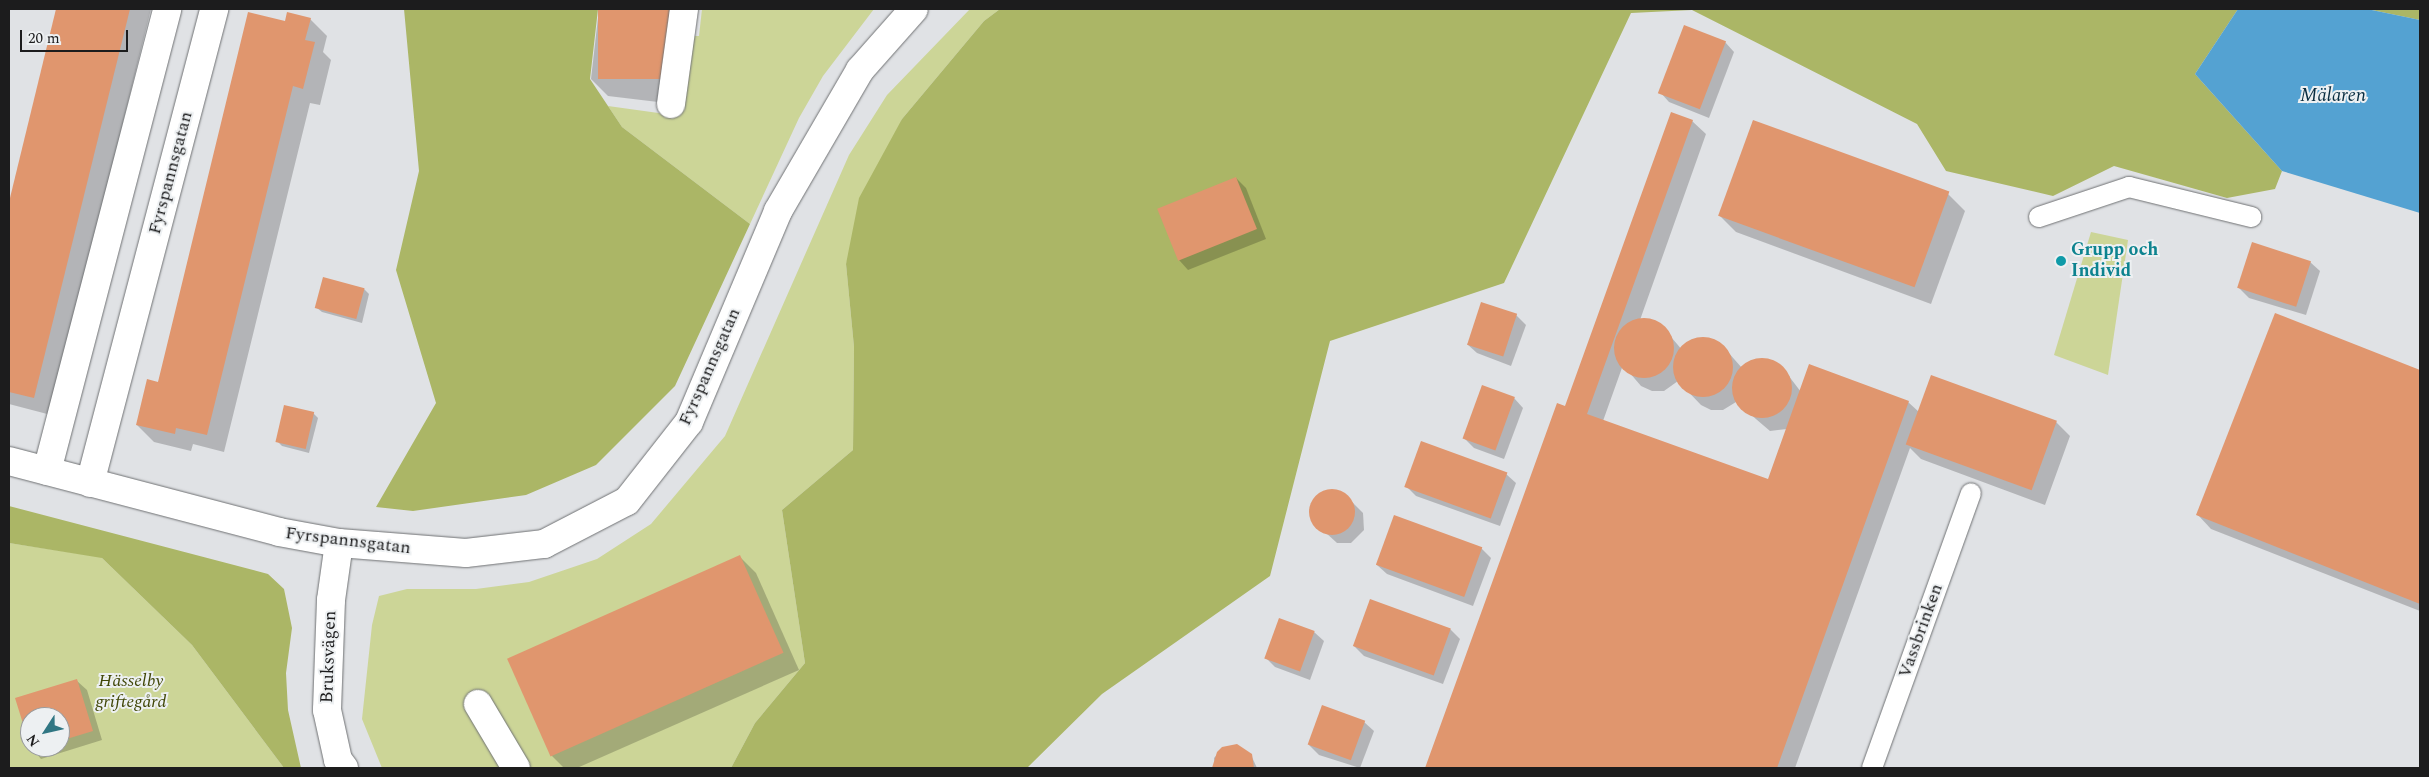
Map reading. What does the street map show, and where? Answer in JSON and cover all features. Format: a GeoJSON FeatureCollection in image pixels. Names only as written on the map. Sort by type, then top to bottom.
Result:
{"type":"FeatureCollection","features":[{"type":"Feature","properties":{"kind":"street"},"geometry":{"type":"LineString","coordinates":[[47,471],[167,9]]}},
{"type":"Feature","properties":{"kind":"street","name":"Fyrspannsgatan"},"geometry":{"type":"LineString","coordinates":[[90,483],[214,9]]}},
{"type":"Feature","properties":{"kind":"street"},"geometry":{"type":"LineString","coordinates":[[671,104],[684,9]]}},
{"type":"Feature","properties":{"kind":"street","name":"Fyrspannsgatan"},"geometry":{"type":"LineString","coordinates":[[9,461],[279,532],[339,543],[466,552],[544,544],[627,501],[689,422],[778,211],[855,78],[914,9]]}},
{"type":"Feature","properties":{"kind":"street","name":"Bruksvägen"},"geometry":{"type":"LineString","coordinates":[[339,543],[331,600],[327,710],[338,760],[344,768]]}},
{"type":"Feature","properties":{"kind":"street"},"geometry":{"type":"LineString","coordinates":[[478,704],[516,768]]}},
{"type":"Feature","properties":{"kind":"lane"},"geometry":{"type":"LineString","coordinates":[[2039,217],[2129,187],[2251,217]]}},
{"type":"Feature","properties":{"kind":"lane","name":"Vassbrinken"},"geometry":{"type":"LineString","coordinates":[[1872,768],[1971,494]]}},
{"type":"Feature","properties":{"kind":"green space"},"geometry":{"type":"Polygon","coordinates":[[[404,9],[598,9],[590,79],[622,127],[750,224],[675,386],[596,465],[526,495],[413,511],[376,507],[436,403],[396,270],[419,171],[404,9]]]}},
{"type":"Feature","properties":{"kind":"green space"},"geometry":{"type":"Polygon","coordinates":[[[702,9],[874,9],[823,76],[799,118],[750,224],[622,127],[608,106],[680,116],[691,36],[699,36],[702,9]]]}},
{"type":"Feature","properties":{"kind":"green space"},"geometry":{"type":"Polygon","coordinates":[[[970,9],[1000,9],[984,21],[902,119],[846,264],[854,347],[853,450],[782,510],[805,663],[755,723],[731,768],[382,768],[362,719],[372,625],[379,596],[407,589],[476,589],[529,582],[597,559],[651,524],[725,436],[849,155],[887,95],[970,9]]]}},
{"type":"Feature","properties":{"kind":"green space"},"geometry":{"type":"Polygon","coordinates":[[[1000,9],[2238,9],[2195,74],[2282,171],[2275,189],[2227,198],[2114,166],[2053,196],[1946,171],[1917,124],[1692,10],[1631,13],[1504,283],[1330,341],[1270,576],[1102,694],[1027,768],[731,768],[755,723],[805,663],[782,510],[853,450],[854,347],[846,264],[859,198],[902,119],[984,21],[1000,9]]]}},
{"type":"Feature","properties":{"kind":"green space"},"geometry":{"type":"Polygon","coordinates":[[[2367,9],[2420,9],[2420,20],[2367,9]]]}},
{"type":"Feature","properties":{"kind":"green space"},"geometry":{"type":"Polygon","coordinates":[[[2091,232],[2128,240],[2108,375],[2054,355],[2091,232]]]}},
{"type":"Feature","properties":{"kind":"green space"},"geometry":{"type":"Polygon","coordinates":[[[9,506],[268,574],[284,589],[292,628],[286,673],[288,710],[301,768],[284,768],[192,645],[102,558],[9,543],[9,506]]]}},
{"type":"Feature","properties":{"kind":"green space","name":"Hässelby griftegård"},"geometry":{"type":"Polygon","coordinates":[[[9,543],[101,557],[192,645],[284,768],[9,768],[9,543]]]}},
{"type":"Feature","properties":{"kind":"water","name":"Mälaren"},"geometry":{"type":"Polygon","coordinates":[[[2238,9],[2367,9],[2420,20],[2420,213],[2282,171],[2195,74],[2238,9]]]}},
{"type":"Feature","properties":{"kind":"building"},"geometry":{"type":"Polygon","coordinates":[[[56,9],[130,9],[34,398],[9,392],[9,202],[56,9]]]}},
{"type":"Feature","properties":{"kind":"building"},"geometry":{"type":"Polygon","coordinates":[[[598,9],[676,9],[676,79],[598,79],[598,9]]]}},
{"type":"Feature","properties":{"kind":"building"},"geometry":{"type":"Polygon","coordinates":[[[248,12],[285,21],[287,12],[311,18],[305,40],[315,42],[303,89],[293,86],[207,435],[176,428],[175,434],[136,425],[147,379],[158,382],[248,12]]]}},
{"type":"Feature","properties":{"kind":"building"},"geometry":{"type":"Polygon","coordinates":[[[1684,25],[1726,41],[1700,109],[1658,93],[1684,25]]]}},
{"type":"Feature","properties":{"kind":"building"},"geometry":{"type":"Polygon","coordinates":[[[1671,112],[1693,120],[1587,414],[1768,479],[1809,364],[1909,401],[1777,768],[1425,768],[1557,403],[1565,406],[1671,112]]]}},
{"type":"Feature","properties":{"kind":"building"},"geometry":{"type":"Polygon","coordinates":[[[1753,120],[1949,191],[1915,287],[1718,216],[1753,120]]]}},
{"type":"Feature","properties":{"kind":"building"},"geometry":{"type":"Polygon","coordinates":[[[1236,177],[1257,229],[1178,261],[1157,209],[1236,177]]]}},
{"type":"Feature","properties":{"kind":"building"},"geometry":{"type":"Polygon","coordinates":[[[2252,242],[2311,261],[2296,307],[2237,288],[2252,242]]]}},
{"type":"Feature","properties":{"kind":"building"},"geometry":{"type":"Polygon","coordinates":[[[323,277],[365,288],[356,319],[315,308],[323,277]]]}},
{"type":"Feature","properties":{"kind":"building"},"geometry":{"type":"Polygon","coordinates":[[[1481,302],[1517,314],[1503,357],[1467,345],[1481,302]]]}},
{"type":"Feature","properties":{"kind":"building"},"geometry":{"type":"Polygon","coordinates":[[[2275,313],[2420,370],[2420,604],[2196,515],[2275,313]]]}},
{"type":"Feature","properties":{"kind":"building"},"geometry":{"type":"Polygon","coordinates":[[[1644,318],[1660,323],[1665,327],[1669,332],[1674,348],[1669,364],[1665,369],[1660,373],[1644,378],[1628,373],[1623,369],[1619,364],[1614,348],[1619,332],[1623,327],[1628,323],[1644,318]]]}},
{"type":"Feature","properties":{"kind":"building"},"geometry":{"type":"Polygon","coordinates":[[[1703,337],[1719,342],[1724,346],[1728,351],[1733,367],[1728,383],[1724,388],[1719,392],[1703,397],[1687,392],[1682,388],[1678,383],[1673,367],[1678,351],[1682,346],[1687,342],[1703,337]]]}},
{"type":"Feature","properties":{"kind":"building"},"geometry":{"type":"Polygon","coordinates":[[[1762,358],[1778,363],[1783,367],[1787,372],[1792,388],[1787,404],[1783,409],[1778,413],[1762,418],[1746,413],[1741,409],[1737,404],[1732,388],[1737,372],[1741,367],[1746,363],[1762,358]]]}},
{"type":"Feature","properties":{"kind":"building"},"geometry":{"type":"Polygon","coordinates":[[[1931,375],[2057,421],[2032,490],[1906,445],[1931,375]]]}},
{"type":"Feature","properties":{"kind":"building"},"geometry":{"type":"Polygon","coordinates":[[[1482,385],[1515,397],[1495,451],[1463,439],[1482,385]]]}},
{"type":"Feature","properties":{"kind":"building"},"geometry":{"type":"Polygon","coordinates":[[[284,405],[314,412],[306,449],[275,442],[284,405]]]}},
{"type":"Feature","properties":{"kind":"building"},"geometry":{"type":"Polygon","coordinates":[[[1421,441],[1507,472],[1491,519],[1404,487],[1421,441]]]}},
{"type":"Feature","properties":{"kind":"building"},"geometry":{"type":"Polygon","coordinates":[[[1328,489],[1336,489],[1345,493],[1351,499],[1355,512],[1351,525],[1345,531],[1336,535],[1328,535],[1319,531],[1313,525],[1309,516],[1309,508],[1313,499],[1319,493],[1328,489]]]}},
{"type":"Feature","properties":{"kind":"building"},"geometry":{"type":"Polygon","coordinates":[[[1394,515],[1482,547],[1464,597],[1376,565],[1394,515]]]}},
{"type":"Feature","properties":{"kind":"building"},"geometry":{"type":"Polygon","coordinates":[[[740,555],[784,653],[551,756],[507,659],[740,555]]]}},
{"type":"Feature","properties":{"kind":"building"},"geometry":{"type":"Polygon","coordinates":[[[1370,599],[1451,628],[1434,675],[1353,646],[1370,599]]]}},
{"type":"Feature","properties":{"kind":"building"},"geometry":{"type":"Polygon","coordinates":[[[1279,618],[1315,631],[1300,671],[1264,658],[1279,618]]]}},
{"type":"Feature","properties":{"kind":"building"},"geometry":{"type":"Polygon","coordinates":[[[77,679],[93,731],[70,738],[70,707],[20,707],[20,714],[15,698],[77,679]]]}},
{"type":"Feature","properties":{"kind":"building"},"geometry":{"type":"Polygon","coordinates":[[[1322,705],[1365,721],[1351,760],[1308,744],[1322,705]]]}},
{"type":"Feature","properties":{"kind":"building"},"geometry":{"type":"Polygon","coordinates":[[[1237,744],[1252,754],[1254,768],[1212,768],[1217,752],[1222,747],[1237,744]]]}},
{"type":"Feature","properties":{"kind":"place","name":"Grupp och Individ"},"geometry":{"type":"Point","coordinates":[2061,261]}}]}
